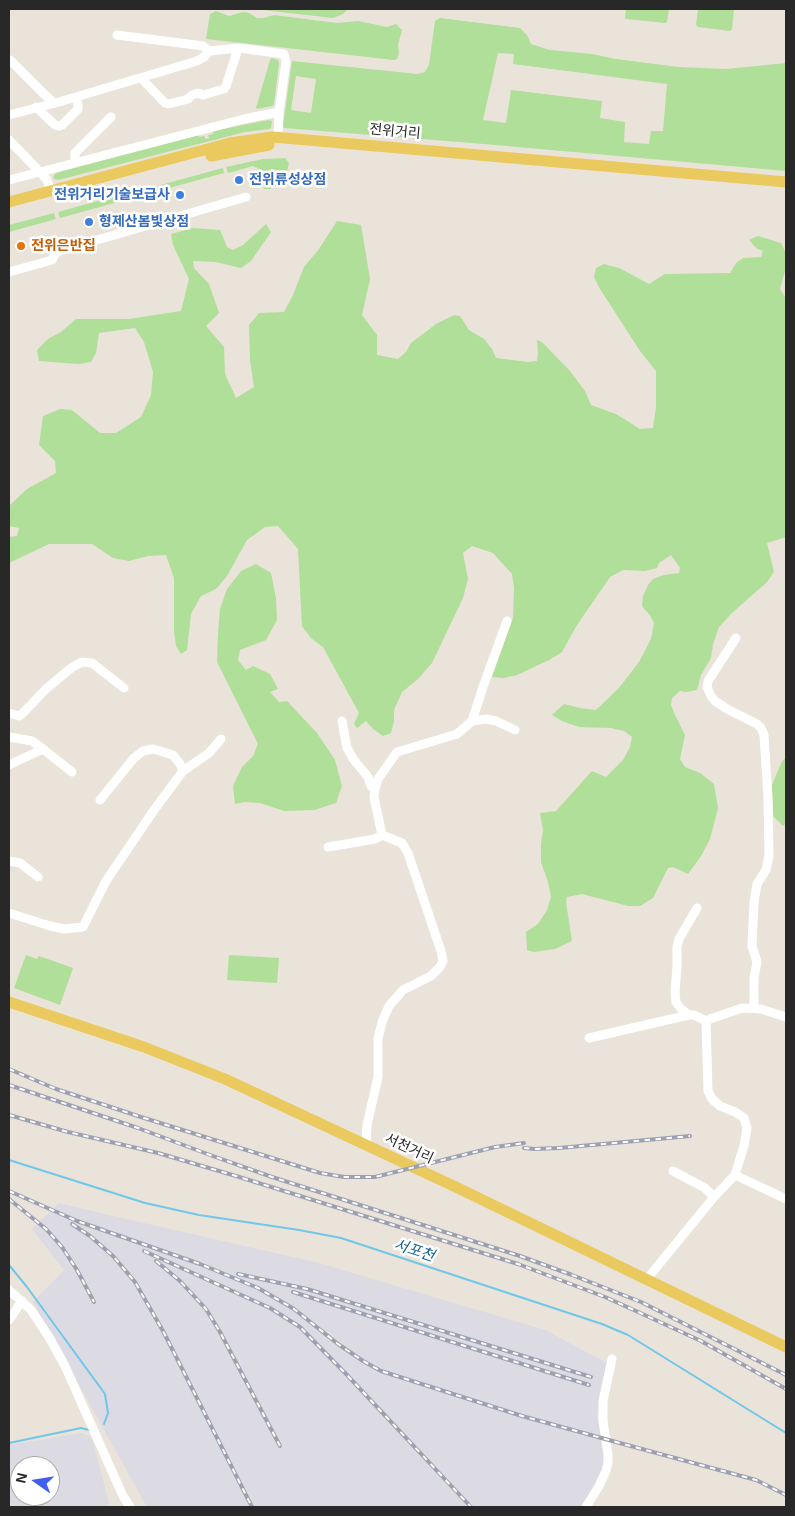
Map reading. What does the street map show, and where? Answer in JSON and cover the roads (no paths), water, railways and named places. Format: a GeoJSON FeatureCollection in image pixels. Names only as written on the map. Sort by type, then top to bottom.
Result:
{"type":"FeatureCollection","features":[{"type":"Feature","properties":{"kind":"main road","name":"전위거리"},"geometry":{"type":"LineString","coordinates":[[9,202],[230,143],[278,137],[786,182]]}},
{"type":"Feature","properties":{"kind":"main road","name":"전위거리"},"geometry":{"type":"LineString","coordinates":[[9,209],[223,153],[273,145],[429,156],[696,179],[786,190]]}},
{"type":"Feature","properties":{"kind":"main road","name":"서천거리"},"geometry":{"type":"LineString","coordinates":[[9,1002],[144,1047],[198,1068],[322,1123],[786,1348]]}},
{"type":"Feature","properties":{"kind":"street"},"geometry":{"type":"LineString","coordinates":[[117,35],[196,44],[203,46],[209,51]]}},
{"type":"Feature","properties":{"kind":"street"},"geometry":{"type":"LineString","coordinates":[[140,78],[165,103],[169,104],[188,99],[198,93],[203,95],[224,89],[238,48]]}},
{"type":"Feature","properties":{"kind":"street"},"geometry":{"type":"LineString","coordinates":[[9,115],[197,61],[209,51],[238,48],[284,54],[286,57],[278,137]]}},
{"type":"Feature","properties":{"kind":"street"},"geometry":{"type":"LineString","coordinates":[[10,60],[54,103]]}},
{"type":"Feature","properties":{"kind":"street"},"geometry":{"type":"LineString","coordinates":[[36,107],[59,126],[78,109],[76,97]]}},
{"type":"Feature","properties":{"kind":"street"},"geometry":{"type":"LineString","coordinates":[[9,180],[244,119],[279,112]]}},
{"type":"Feature","properties":{"kind":"street"},"geometry":{"type":"LineString","coordinates":[[76,162],[75,153],[111,117]]}},
{"type":"Feature","properties":{"kind":"street"},"geometry":{"type":"LineString","coordinates":[[9,140],[47,180],[51,191]]}},
{"type":"Feature","properties":{"kind":"street"},"geometry":{"type":"LineString","coordinates":[[9,272],[52,260],[59,251],[246,197]]}},
{"type":"Feature","properties":{"kind":"street"},"geometry":{"type":"LineString","coordinates":[[382,835],[375,804],[374,789],[378,779],[397,752],[457,734],[472,721],[507,621]]}},
{"type":"Feature","properties":{"kind":"street"},"geometry":{"type":"LineString","coordinates":[[736,638],[708,681],[707,687],[710,696],[715,701],[728,710],[757,724],[764,735],[769,856],[766,870],[757,884],[754,902],[752,946],[757,962],[754,978],[754,1008]]}},
{"type":"Feature","properties":{"kind":"street"},"geometry":{"type":"LineString","coordinates":[[9,713],[15,716],[22,714],[71,668],[82,662],[92,663],[124,688]]}},
{"type":"Feature","properties":{"kind":"street"},"geometry":{"type":"LineString","coordinates":[[472,721],[486,719],[496,721],[515,730]]}},
{"type":"Feature","properties":{"kind":"street"},"geometry":{"type":"LineString","coordinates":[[342,721],[347,748],[368,777],[374,789]]}},
{"type":"Feature","properties":{"kind":"street"},"geometry":{"type":"LineString","coordinates":[[9,737],[32,741],[72,772]]}},
{"type":"Feature","properties":{"kind":"street"},"geometry":{"type":"LineString","coordinates":[[9,913],[64,929],[83,927],[106,881],[154,810],[183,771],[209,753],[221,739]]}},
{"type":"Feature","properties":{"kind":"street"},"geometry":{"type":"LineString","coordinates":[[9,765],[43,749]]}},
{"type":"Feature","properties":{"kind":"street"},"geometry":{"type":"LineString","coordinates":[[100,800],[134,758],[143,751],[153,749],[173,755],[183,771]]}},
{"type":"Feature","properties":{"kind":"street"},"geometry":{"type":"LineString","coordinates":[[328,847],[375,839],[382,835]]}},
{"type":"Feature","properties":{"kind":"street"},"geometry":{"type":"LineString","coordinates":[[366,1145],[367,1125],[378,1077],[378,1039],[382,1022],[389,1006],[403,990],[431,976],[443,961],[408,853],[402,843],[382,835]]}},
{"type":"Feature","properties":{"kind":"street"},"geometry":{"type":"LineString","coordinates":[[9,861],[13,860],[20,863],[38,877]]}},
{"type":"Feature","properties":{"kind":"street"},"geometry":{"type":"LineString","coordinates":[[689,1015],[676,1002],[677,947],[679,939],[697,908]]}},
{"type":"Feature","properties":{"kind":"street"},"geometry":{"type":"LineString","coordinates":[[706,1022],[742,1008],[761,1008],[786,1017]]}},
{"type":"Feature","properties":{"kind":"street"},"geometry":{"type":"LineString","coordinates":[[589,1038],[689,1015],[694,1015],[706,1022]]}},
{"type":"Feature","properties":{"kind":"street"},"geometry":{"type":"LineString","coordinates":[[647,1279],[714,1196],[735,1175],[744,1146],[747,1128],[744,1118],[720,1106],[712,1099],[708,1090],[706,1022]]}},
{"type":"Feature","properties":{"kind":"street"},"geometry":{"type":"LineString","coordinates":[[673,1172],[705,1188],[714,1196]]}},
{"type":"Feature","properties":{"kind":"street"},"geometry":{"type":"LineString","coordinates":[[735,1175],[786,1199]]}},
{"type":"Feature","properties":{"kind":"street"},"geometry":{"type":"LineString","coordinates":[[9,1290],[31,1310],[49,1337],[65,1366],[123,1496],[130,1507]]}},
{"type":"Feature","properties":{"kind":"street"},"geometry":{"type":"LineString","coordinates":[[9,1320],[22,1300]]}},
{"type":"Feature","properties":{"kind":"street"},"geometry":{"type":"LineString","coordinates":[[586,1507],[599,1486],[608,1462],[603,1421],[603,1401],[612,1359]]}},
{"type":"Feature","properties":{"kind":"waterway","name":"서포천"},"geometry":{"type":"LineString","coordinates":[[9,1160],[145,1203],[199,1215],[341,1238],[602,1324],[628,1335],[786,1433]]}},
{"type":"Feature","properties":{"kind":"waterway"},"geometry":{"type":"LineString","coordinates":[[9,1265],[105,1394],[108,1413],[104,1424]]}},
{"type":"Feature","properties":{"kind":"waterway"},"geometry":{"type":"LineString","coordinates":[[9,1443],[81,1428],[89,1430]]}},
{"type":"Feature","properties":{"kind":"railway"},"geometry":{"type":"LineString","coordinates":[[9,1069],[56,1089],[141,1117],[320,1173],[344,1177],[375,1177],[495,1147],[524,1143]]}},
{"type":"Feature","properties":{"kind":"railway"},"geometry":{"type":"LineString","coordinates":[[9,1085],[138,1128],[272,1177],[520,1256],[572,1275],[641,1302],[786,1375]]}},
{"type":"Feature","properties":{"kind":"railway"},"geometry":{"type":"LineString","coordinates":[[9,1115],[68,1132],[158,1153],[518,1264],[605,1297],[701,1341],[786,1389]]}},
{"type":"Feature","properties":{"kind":"railway"},"geometry":{"type":"LineString","coordinates":[[524,1148],[559,1148],[690,1136]]}},
{"type":"Feature","properties":{"kind":"railway"},"geometry":{"type":"LineString","coordinates":[[9,1191],[77,1221],[200,1264],[258,1288],[294,1309],[338,1344],[381,1371],[522,1416],[756,1480],[786,1495]]}},
{"type":"Feature","properties":{"kind":"railway"},"geometry":{"type":"LineString","coordinates":[[9,1199],[46,1229],[62,1247],[94,1302]]}},
{"type":"Feature","properties":{"kind":"railway"},"geometry":{"type":"LineString","coordinates":[[72,1224],[90,1236],[113,1256],[135,1282],[163,1331],[252,1507]]}},
{"type":"Feature","properties":{"kind":"railway"},"geometry":{"type":"LineString","coordinates":[[144,1251],[270,1308],[300,1327],[471,1507]]}},
{"type":"Feature","properties":{"kind":"railway"},"geometry":{"type":"LineString","coordinates":[[156,1261],[180,1281],[206,1309],[280,1446]]}},
{"type":"Feature","properties":{"kind":"railway"},"geometry":{"type":"LineString","coordinates":[[238,1274],[307,1289],[591,1377]]}},
{"type":"Feature","properties":{"kind":"railway"},"geometry":{"type":"LineString","coordinates":[[293,1292],[589,1385]]}},
{"type":"Feature","properties":{"kind":"place","name":"전위류성상점"},"geometry":{"type":"Point","coordinates":[239,180]}},
{"type":"Feature","properties":{"kind":"place","name":"전위거리기술보급사"},"geometry":{"type":"Point","coordinates":[180,195]}},
{"type":"Feature","properties":{"kind":"place","name":"형제산봄빛상점"},"geometry":{"type":"Point","coordinates":[89,222]}},
{"type":"Feature","properties":{"kind":"place","name":"전위은반집"},"geometry":{"type":"Point","coordinates":[21,246]}}]}
